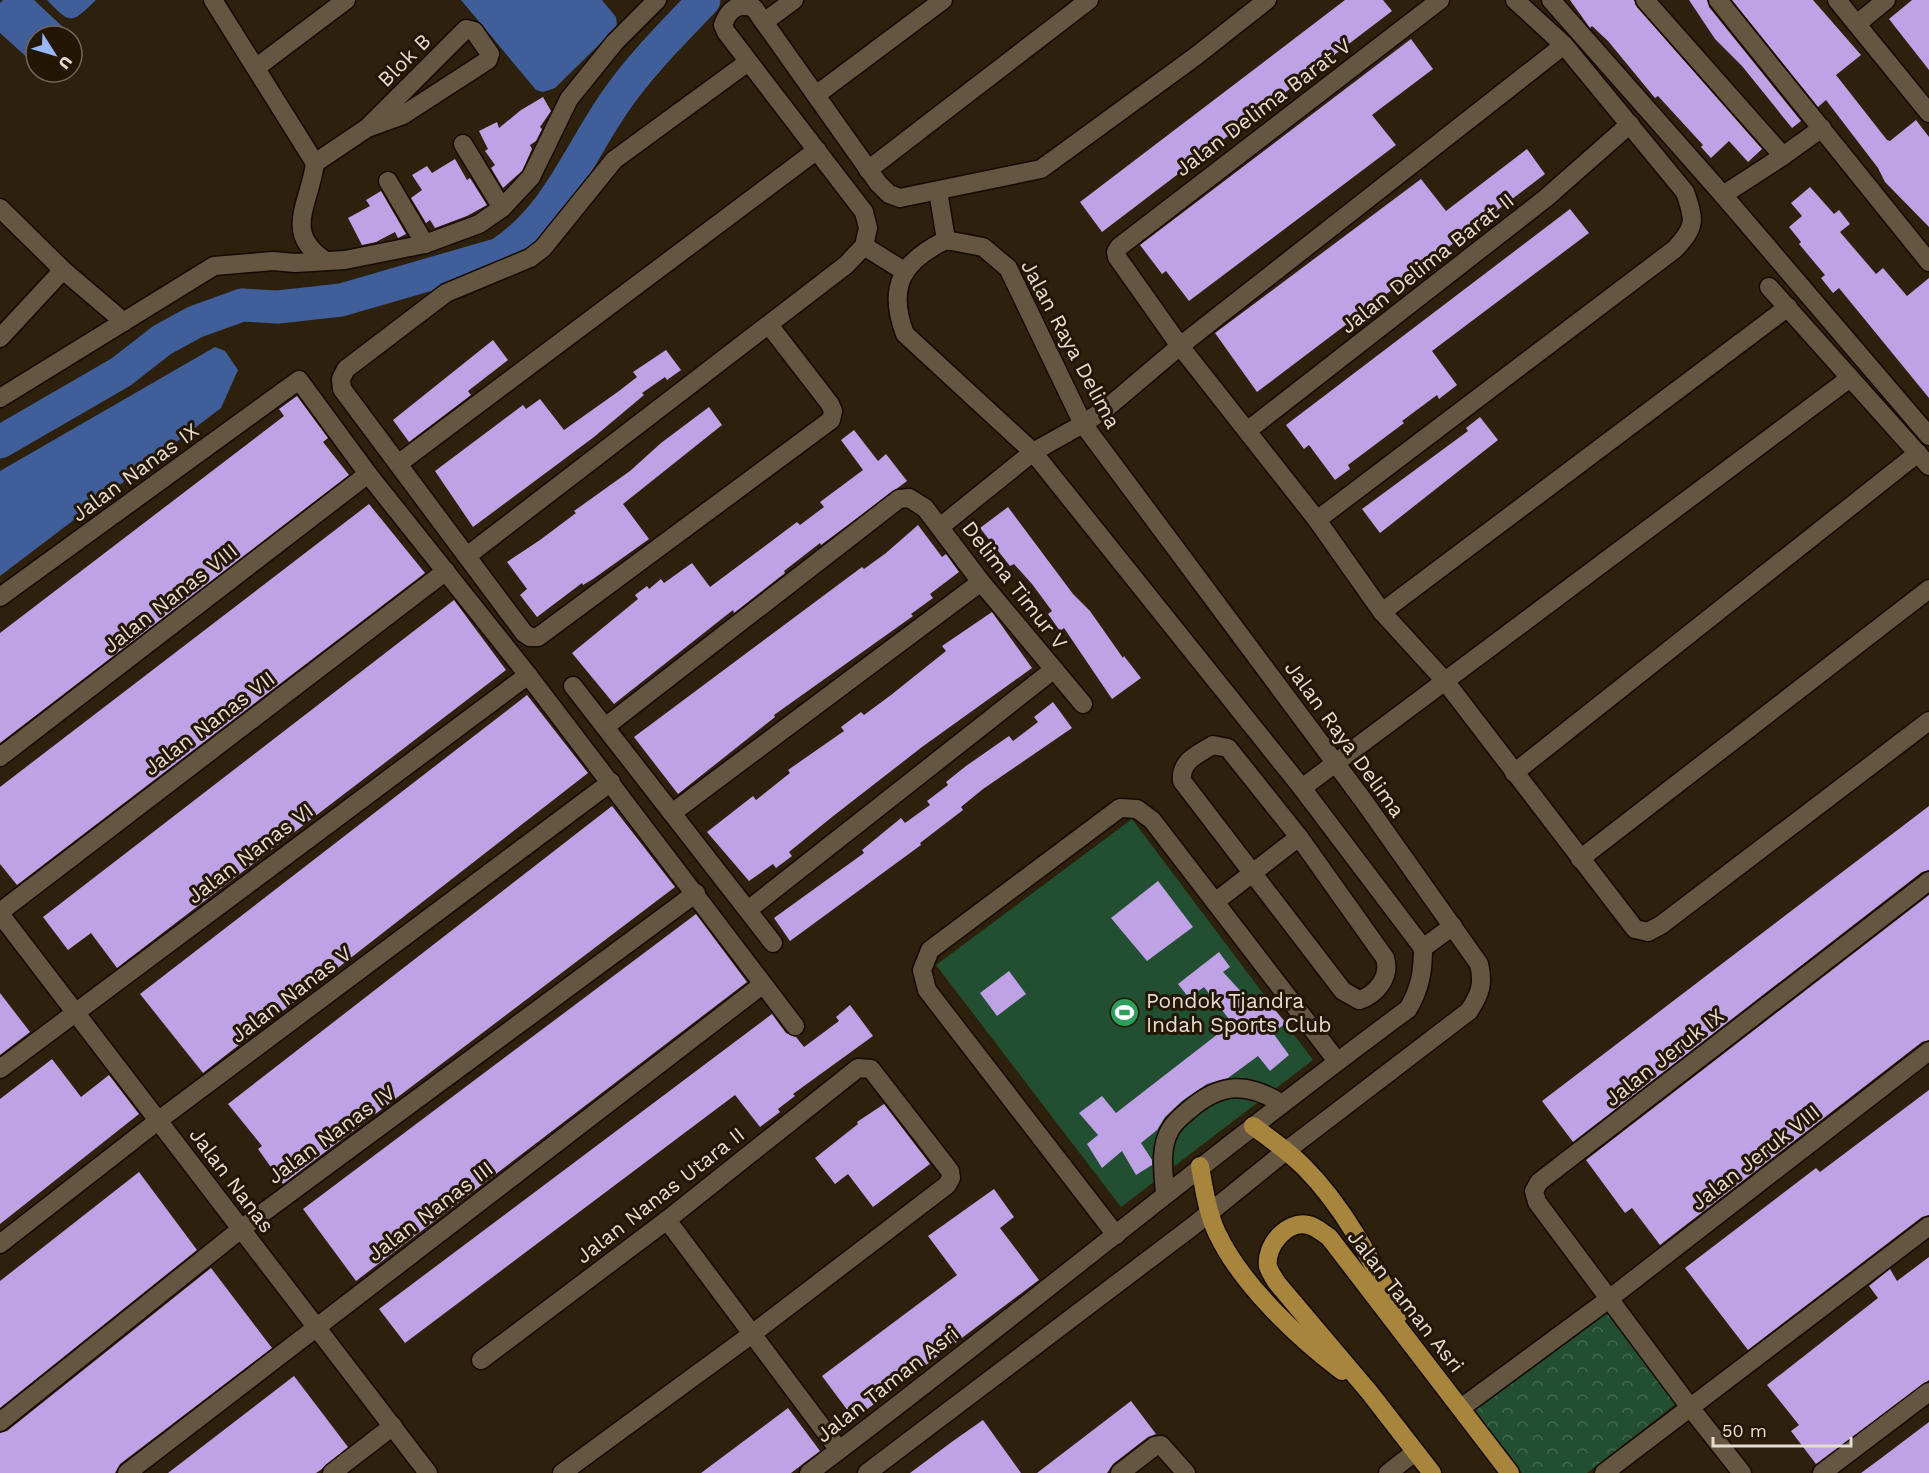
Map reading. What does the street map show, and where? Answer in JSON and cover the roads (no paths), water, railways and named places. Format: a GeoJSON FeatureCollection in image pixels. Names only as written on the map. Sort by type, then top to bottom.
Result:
{"type":"FeatureCollection","features":[{"type":"Feature","properties":{"kind":"main road"},"geometry":{"type":"LineString","coordinates":[[1250,1128],[1305,1167],[1352,1228],[1417,1351]]}},
{"type":"Feature","properties":{"kind":"main road"},"geometry":{"type":"LineString","coordinates":[[1200,1166],[1209,1213],[1226,1252],[1291,1328],[1323,1357],[1370,1393]]}},
{"type":"Feature","properties":{"kind":"main road","name":"Jalan Taman Asri"},"geometry":{"type":"LineString","coordinates":[[1432,1473],[1370,1393],[1277,1283],[1268,1267],[1274,1243],[1292,1226],[1309,1225],[1329,1236],[1510,1473]]}},
{"type":"Feature","properties":{"kind":"street"},"geometry":{"type":"LineString","coordinates":[[213,0],[315,163],[312,186],[303,215],[302,239],[312,252],[326,261]]}},
{"type":"Feature","properties":{"kind":"street"},"geometry":{"type":"LineString","coordinates":[[257,67],[346,0]]}},
{"type":"Feature","properties":{"kind":"street"},"geometry":{"type":"LineString","coordinates":[[0,398],[214,266],[273,261],[295,263],[345,260],[425,244],[479,224],[502,208],[531,177],[569,99],[615,42],[657,0]]}},
{"type":"Feature","properties":{"kind":"street"},"geometry":{"type":"LineString","coordinates":[[764,22],[794,0]]}},
{"type":"Feature","properties":{"kind":"street"},"geometry":{"type":"LineString","coordinates":[[816,95],[943,0]]}},
{"type":"Feature","properties":{"kind":"street"},"geometry":{"type":"LineString","coordinates":[[868,170],[1089,0]]}},
{"type":"Feature","properties":{"kind":"street"},"geometry":{"type":"LineString","coordinates":[[467,556],[846,265],[864,246],[868,228],[864,212],[726,32],[723,25],[726,15],[744,4],[754,8],[868,170],[889,194],[900,198],[1041,169],[1196,56],[1267,0]]}},
{"type":"Feature","properties":{"kind":"street","name":"Jalan Delima Barat V"},"geometry":{"type":"LineString","coordinates":[[1180,346],[1116,252],[1119,247],[1440,0]]}},
{"type":"Feature","properties":{"kind":"street"},"geometry":{"type":"LineString","coordinates":[[1317,520],[1676,249],[1691,232],[1693,222],[1686,192],[1564,45],[1515,0]]}},
{"type":"Feature","properties":{"kind":"street"},"geometry":{"type":"LineString","coordinates":[[1551,0],[1723,195],[1929,436]]}},
{"type":"Feature","properties":{"kind":"street"},"geometry":{"type":"LineString","coordinates":[[1645,0],[1783,156]]}},
{"type":"Feature","properties":{"kind":"street"},"geometry":{"type":"LineString","coordinates":[[1718,0],[1929,262]]}},
{"type":"Feature","properties":{"kind":"street"},"geometry":{"type":"LineString","coordinates":[[1837,0],[1929,113]]}},
{"type":"Feature","properties":{"kind":"street"},"geometry":{"type":"LineString","coordinates":[[1857,24],[1886,0]]}},
{"type":"Feature","properties":{"kind":"street","name":"Blok B"},"geometry":{"type":"LineString","coordinates":[[466,29],[474,31],[490,54],[488,60],[403,115],[367,128],[466,29]]}},
{"type":"Feature","properties":{"kind":"street"},"geometry":{"type":"LineString","coordinates":[[940,526],[1033,452],[1083,424],[1564,45]]}},
{"type":"Feature","properties":{"kind":"street"},"geometry":{"type":"LineString","coordinates":[[748,62],[614,160],[543,248],[530,258],[446,293],[346,369],[341,379],[342,389],[524,633],[530,637],[538,637],[831,420],[833,411],[830,404],[769,325]]}},
{"type":"Feature","properties":{"kind":"street","name":"Jalan Delima Barat II"},"geometry":{"type":"LineString","coordinates":[[1247,431],[1546,198],[1630,124]]}},
{"type":"Feature","properties":{"kind":"street"},"geometry":{"type":"LineString","coordinates":[[315,163],[367,128]]}},
{"type":"Feature","properties":{"kind":"street"},"geometry":{"type":"LineString","coordinates":[[1723,195],[1822,128]]}},
{"type":"Feature","properties":{"kind":"street"},"geometry":{"type":"LineString","coordinates":[[463,144],[502,208]]}},
{"type":"Feature","properties":{"kind":"street"},"geometry":{"type":"LineString","coordinates":[[398,464],[817,150]]}},
{"type":"Feature","properties":{"kind":"street"},"geometry":{"type":"LineString","coordinates":[[388,181],[425,244]]}},
{"type":"Feature","properties":{"kind":"street"},"geometry":{"type":"LineString","coordinates":[[938,191],[946,240],[919,255],[904,271],[898,291],[897,312],[905,334],[1033,452],[1302,788],[1423,948],[1419,992],[1408,1009],[1250,1128]]}},
{"type":"Feature","properties":{"kind":"street"},"geometry":{"type":"LineString","coordinates":[[0,208],[63,270],[124,322]]}},
{"type":"Feature","properties":{"kind":"street","name":"Jalan Raya Delima"},"geometry":{"type":"LineString","coordinates":[[946,240],[983,247],[1008,268],[1083,424],[1335,762],[1479,964],[1482,978],[1480,992],[1468,1011],[1284,1153]]}},
{"type":"Feature","properties":{"kind":"street"},"geometry":{"type":"LineString","coordinates":[[864,246],[904,271]]}},
{"type":"Feature","properties":{"kind":"street"},"geometry":{"type":"LineString","coordinates":[[0,338],[63,270]]}},
{"type":"Feature","properties":{"kind":"street"},"geometry":{"type":"LineString","coordinates":[[1514,772],[1924,459],[1769,287]]}},
{"type":"Feature","properties":{"kind":"street"},"geometry":{"type":"LineString","coordinates":[[1382,612],[1788,307]]}},
{"type":"Feature","properties":{"kind":"street"},"geometry":{"type":"LineString","coordinates":[[1180,346],[1317,520],[1382,612],[1445,681],[1635,929],[1648,932],[1929,720]]}},
{"type":"Feature","properties":{"kind":"street"},"geometry":{"type":"LineString","coordinates":[[1302,788],[1850,378]]}},
{"type":"Feature","properties":{"kind":"street","name":"Jalan Nanas IX"},"geometry":{"type":"LineString","coordinates":[[0,597],[299,380],[368,474]]}},
{"type":"Feature","properties":{"kind":"street"},"geometry":{"type":"LineString","coordinates":[[368,474],[611,782],[795,1026]]}},
{"type":"Feature","properties":{"kind":"street","name":"Jalan Nanas VIII"},"geometry":{"type":"LineString","coordinates":[[0,757],[368,474]]}},
{"type":"Feature","properties":{"kind":"street","name":"Delima Timur V"},"geometry":{"type":"LineString","coordinates":[[605,727],[899,500],[909,498],[925,508],[981,582],[1083,704]]}},
{"type":"Feature","properties":{"kind":"street","name":"Jalan Nanas VII"},"geometry":{"type":"LineString","coordinates":[[0,913],[446,571]]}},
{"type":"Feature","properties":{"kind":"street"},"geometry":{"type":"LineString","coordinates":[[672,813],[981,582]]}},
{"type":"Feature","properties":{"kind":"street"},"geometry":{"type":"LineString","coordinates":[[1580,859],[1929,589]]}},
{"type":"Feature","properties":{"kind":"street"},"geometry":{"type":"LineString","coordinates":[[748,910],[1053,670]]}},
{"type":"Feature","properties":{"kind":"street","name":"Jalan Nanas VI"},"geometry":{"type":"LineString","coordinates":[[0,1069],[528,675]]}},
{"type":"Feature","properties":{"kind":"street"},"geometry":{"type":"LineString","coordinates":[[573,686],[772,943]]}},
{"type":"Feature","properties":{"kind":"street"},"geometry":{"type":"LineString","coordinates":[[1213,745],[1228,748],[1299,837],[1385,958],[1387,969],[1379,987],[1371,996],[1359,1000],[1342,992],[1251,873],[1182,781],[1181,771],[1187,761],[1213,745]]}},
{"type":"Feature","properties":{"kind":"street","name":"Jalan Nanas V"},"geometry":{"type":"LineString","coordinates":[[0,1244],[159,1120],[611,782]]}},
{"type":"Feature","properties":{"kind":"street"},"geometry":{"type":"LineString","coordinates":[[1116,1235],[927,990],[923,980],[925,960],[930,950],[1120,808],[1137,809],[1152,820],[1337,1061]]}},
{"type":"Feature","properties":{"kind":"street"},"geometry":{"type":"LineString","coordinates":[[1215,902],[1299,837]]}},
{"type":"Feature","properties":{"kind":"street","name":"Jalan Jeruk IX"},"geometry":{"type":"LineString","coordinates":[[1742,1473],[1689,1406],[1537,1202],[1534,1191],[1539,1182],[1929,881]]}},
{"type":"Feature","properties":{"kind":"street","name":"Jalan Nanas IV"},"geometry":{"type":"LineString","coordinates":[[0,1422],[241,1229],[696,892]]}},
{"type":"Feature","properties":{"kind":"street","name":"Jalan Nanas"},"geometry":{"type":"LineString","coordinates":[[0,913],[428,1473]]}},
{"type":"Feature","properties":{"kind":"street"},"geometry":{"type":"LineString","coordinates":[[1423,948],[1453,926]]}},
{"type":"Feature","properties":{"kind":"street","name":"Jalan Nanas III"},"geometry":{"type":"LineString","coordinates":[[127,1473],[762,985]]}},
{"type":"Feature","properties":{"kind":"street","name":"Jalan Jeruk VIII"},"geometry":{"type":"LineString","coordinates":[[1461,1408],[1609,1299],[1929,1051]]}},
{"type":"Feature","properties":{"kind":"street","name":"Jalan Nanas Utara II"},"geometry":{"type":"LineString","coordinates":[[481,1360],[667,1220],[858,1068],[872,1069],[950,1171],[951,1178],[947,1185],[752,1334]]}},
{"type":"Feature","properties":{"kind":"street"},"geometry":{"type":"LineString","coordinates":[[1165,1195],[1163,1150],[1170,1130],[1197,1103],[1215,1091],[1240,1087],[1263,1092],[1282,1104]]}},
{"type":"Feature","properties":{"kind":"street","name":"Jalan Taman Asri"},"geometry":{"type":"LineString","coordinates":[[809,1473],[1250,1128]]}},
{"type":"Feature","properties":{"kind":"street"},"geometry":{"type":"LineString","coordinates":[[867,1473],[1209,1213],[1284,1153]]}},
{"type":"Feature","properties":{"kind":"street"},"geometry":{"type":"LineString","coordinates":[[667,1220],[840,1450]]}},
{"type":"Feature","properties":{"kind":"street"},"geometry":{"type":"LineString","coordinates":[[1604,1473],[1689,1406],[1929,1226]]}},
{"type":"Feature","properties":{"kind":"street"},"geometry":{"type":"LineString","coordinates":[[562,1473],[752,1334]]}},
{"type":"Feature","properties":{"kind":"street"},"geometry":{"type":"LineString","coordinates":[[1822,1473],[1929,1392]]}},
{"type":"Feature","properties":{"kind":"street"},"geometry":{"type":"LineString","coordinates":[[332,1473],[393,1426]]}},
{"type":"Feature","properties":{"kind":"street"},"geometry":{"type":"LineString","coordinates":[[1120,1473],[1155,1446],[1161,1445],[1186,1473]]}},
{"type":"Feature","properties":{"kind":"street"},"geometry":{"type":"LineString","coordinates":[[1388,1473],[1415,1452]]}},
{"type":"Feature","properties":{"kind":"water"},"geometry":{"type":"Polygon","coordinates":[[[3,0],[34,0],[60,24],[24,24],[24,55],[0,33],[0,3],[3,0]]]}},
{"type":"Feature","properties":{"kind":"water"},"geometry":{"type":"Polygon","coordinates":[[[47,0],[96,0],[81,14],[71,18],[61,14],[47,0]]]}},
{"type":"Feature","properties":{"kind":"water"},"geometry":{"type":"Polygon","coordinates":[[[461,0],[602,0],[616,17],[617,27],[555,88],[543,92],[536,90],[461,0]]]}},
{"type":"Feature","properties":{"kind":"water"},"geometry":{"type":"Polygon","coordinates":[[[215,347],[225,351],[238,370],[221,408],[0,576],[0,471],[215,347]]]}},
{"type":"Feature","properties":{"kind":"waterway"},"geometry":{"type":"LineString","coordinates":[[0,442],[121,372],[162,340],[195,322],[242,305],[278,307],[341,300],[500,254],[520,239],[552,203],[603,120],[627,86],[704,0]]}},
{"type":"Feature","properties":{"kind":"place","name":"Pondok Tjandra Indah Sports Club"},"geometry":{"type":"Point","coordinates":[1125,1012]}}]}
